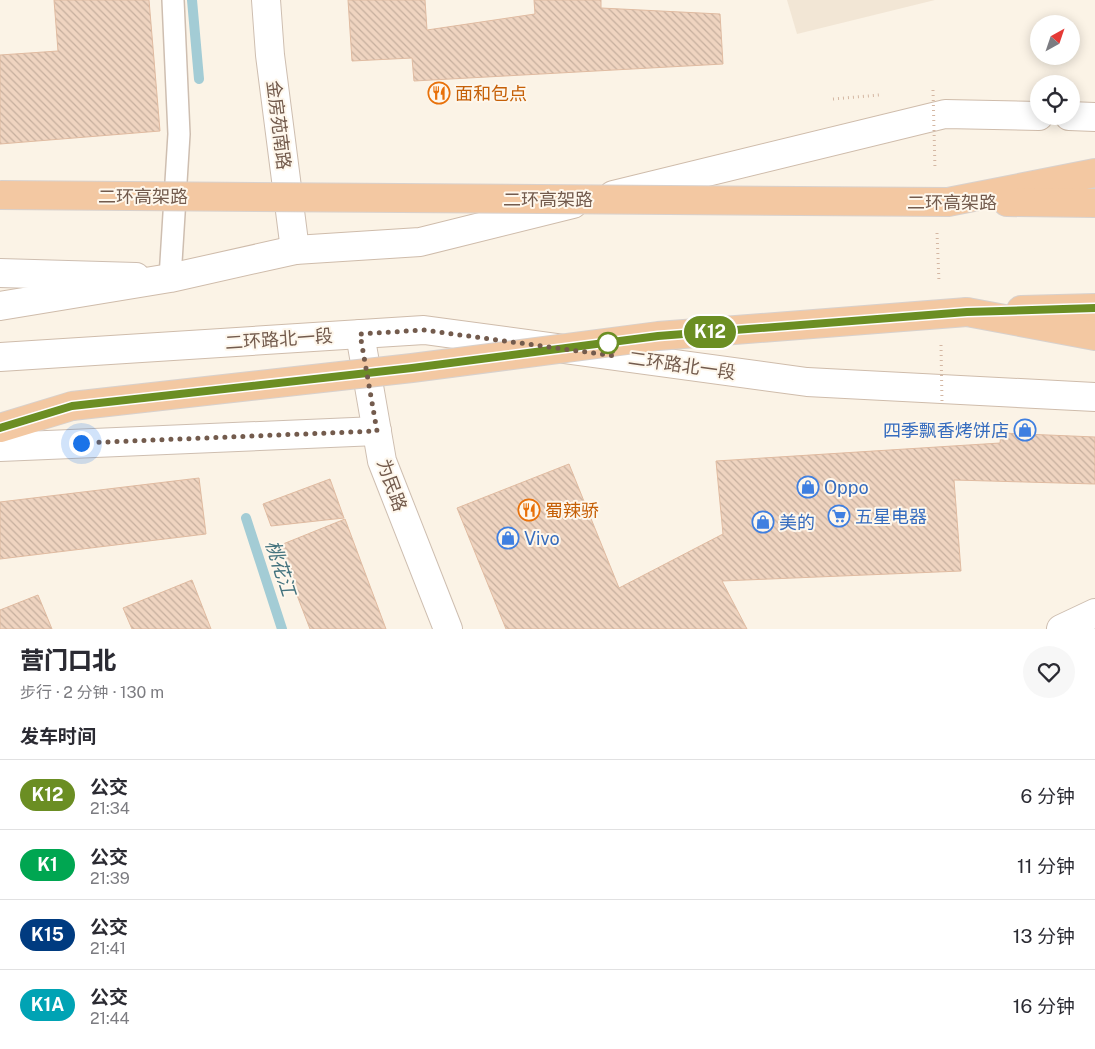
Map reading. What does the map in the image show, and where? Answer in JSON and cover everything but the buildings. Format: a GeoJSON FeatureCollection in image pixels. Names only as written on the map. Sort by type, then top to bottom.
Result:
{"type":"FeatureCollection","features":[{"type":"Feature","properties":{"kind":"highway"},"geometry":{"type":"LineString","coordinates":[[948,202],[1095,173]]}},
{"type":"Feature","properties":{"kind":"highway","name":"二环高架路"},"geometry":{"type":"LineString","coordinates":[[0,195],[1095,203]]}},
{"type":"Feature","properties":{"kind":"highway"},"geometry":{"type":"LineString","coordinates":[[0,411],[72,406],[412,368],[658,336],[967,312],[1095,308]]}},
{"type":"Feature","properties":{"kind":"highway"},"geometry":{"type":"LineString","coordinates":[[967,312],[1095,336]]}},
{"type":"Feature","properties":{"kind":"highway"},"geometry":{"type":"LineString","coordinates":[[0,428],[72,406]]}},
{"type":"Feature","properties":{"kind":"main road","name":"金房苑南路"},"geometry":{"type":"LineString","coordinates":[[266,0],[270,55],[295,250]]}},
{"type":"Feature","properties":{"kind":"main road"},"geometry":{"type":"LineString","coordinates":[[0,306],[170,278],[295,250],[420,242],[945,114],[1030,116]]}},
{"type":"Feature","properties":{"kind":"main road"},"geometry":{"type":"LineString","coordinates":[[1080,116],[1095,117]]}},
{"type":"Feature","properties":{"kind":"main road"},"geometry":{"type":"LineString","coordinates":[[0,273],[170,278]]}},
{"type":"Feature","properties":{"kind":"main road","name":"二环路北一段"},"geometry":{"type":"LineString","coordinates":[[0,357],[424,330],[806,382],[1095,397]]}},
{"type":"Feature","properties":{"kind":"main road","name":"为民路"},"geometry":{"type":"LineString","coordinates":[[360,334],[382,461],[448,629]]}},
{"type":"Feature","properties":{"kind":"main road"},"geometry":{"type":"LineString","coordinates":[[0,447],[377,431]]}},
{"type":"Feature","properties":{"kind":"main road"},"geometry":{"type":"LineString","coordinates":[[1061,629],[1095,614]]}},
{"type":"Feature","properties":{"kind":"lane"},"geometry":{"type":"LineString","coordinates":[[170,278],[179,134],[173,0]]}},
{"type":"Feature","properties":{"kind":"path"},"geometry":{"type":"LineString","coordinates":[[933,90],[936,178]]}},
{"type":"Feature","properties":{"kind":"path"},"geometry":{"type":"LineString","coordinates":[[937,226],[939,285]]}},
{"type":"Feature","properties":{"kind":"path"},"geometry":{"type":"LineString","coordinates":[[940,343],[942,402]]}},
{"type":"Feature","properties":{"kind":"shaded area"},"geometry":{"type":"Polygon","coordinates":[[[787,0],[935,0],[797,34],[787,0]]]}},
{"type":"Feature","properties":{"kind":"waterway","name":"桃花江"},"geometry":{"type":"LineString","coordinates":[[192,0],[199,79]]}},
{"type":"Feature","properties":{"kind":"waterway","name":"桃花江"},"geometry":{"type":"LineString","coordinates":[[246,518],[282,629]]}},
{"type":"Feature","properties":{"kind":"bus line","name":"K12"},"geometry":{"type":"LineString","coordinates":[[0,428],[72,406],[412,368],[658,336],[967,312],[1095,308]]}},
{"type":"Feature","properties":{"kind":"place","name":"面和包点"},"geometry":{"type":"Point","coordinates":[439,93]}},
{"type":"Feature","properties":{"kind":"place","name":"四季飘香烤饼店"},"geometry":{"type":"Point","coordinates":[1025,430]}},
{"type":"Feature","properties":{"kind":"place","name":"Oppo"},"geometry":{"type":"Point","coordinates":[808,487]}},
{"type":"Feature","properties":{"kind":"place","name":"蜀辣骄"},"geometry":{"type":"Point","coordinates":[529,510]}},
{"type":"Feature","properties":{"kind":"place","name":"五星电器"},"geometry":{"type":"Point","coordinates":[839,516]}},
{"type":"Feature","properties":{"kind":"place","name":"美的"},"geometry":{"type":"Point","coordinates":[763,522]}},
{"type":"Feature","properties":{"kind":"place","name":"Vivo"},"geometry":{"type":"Point","coordinates":[508,538]}},
{"type":"Feature","properties":{"kind":"route"},"geometry":{"type":"LineString","coordinates":[[81,443],[377,431],[360,334],[424,330],[615,356],[608,343]]}}]}
